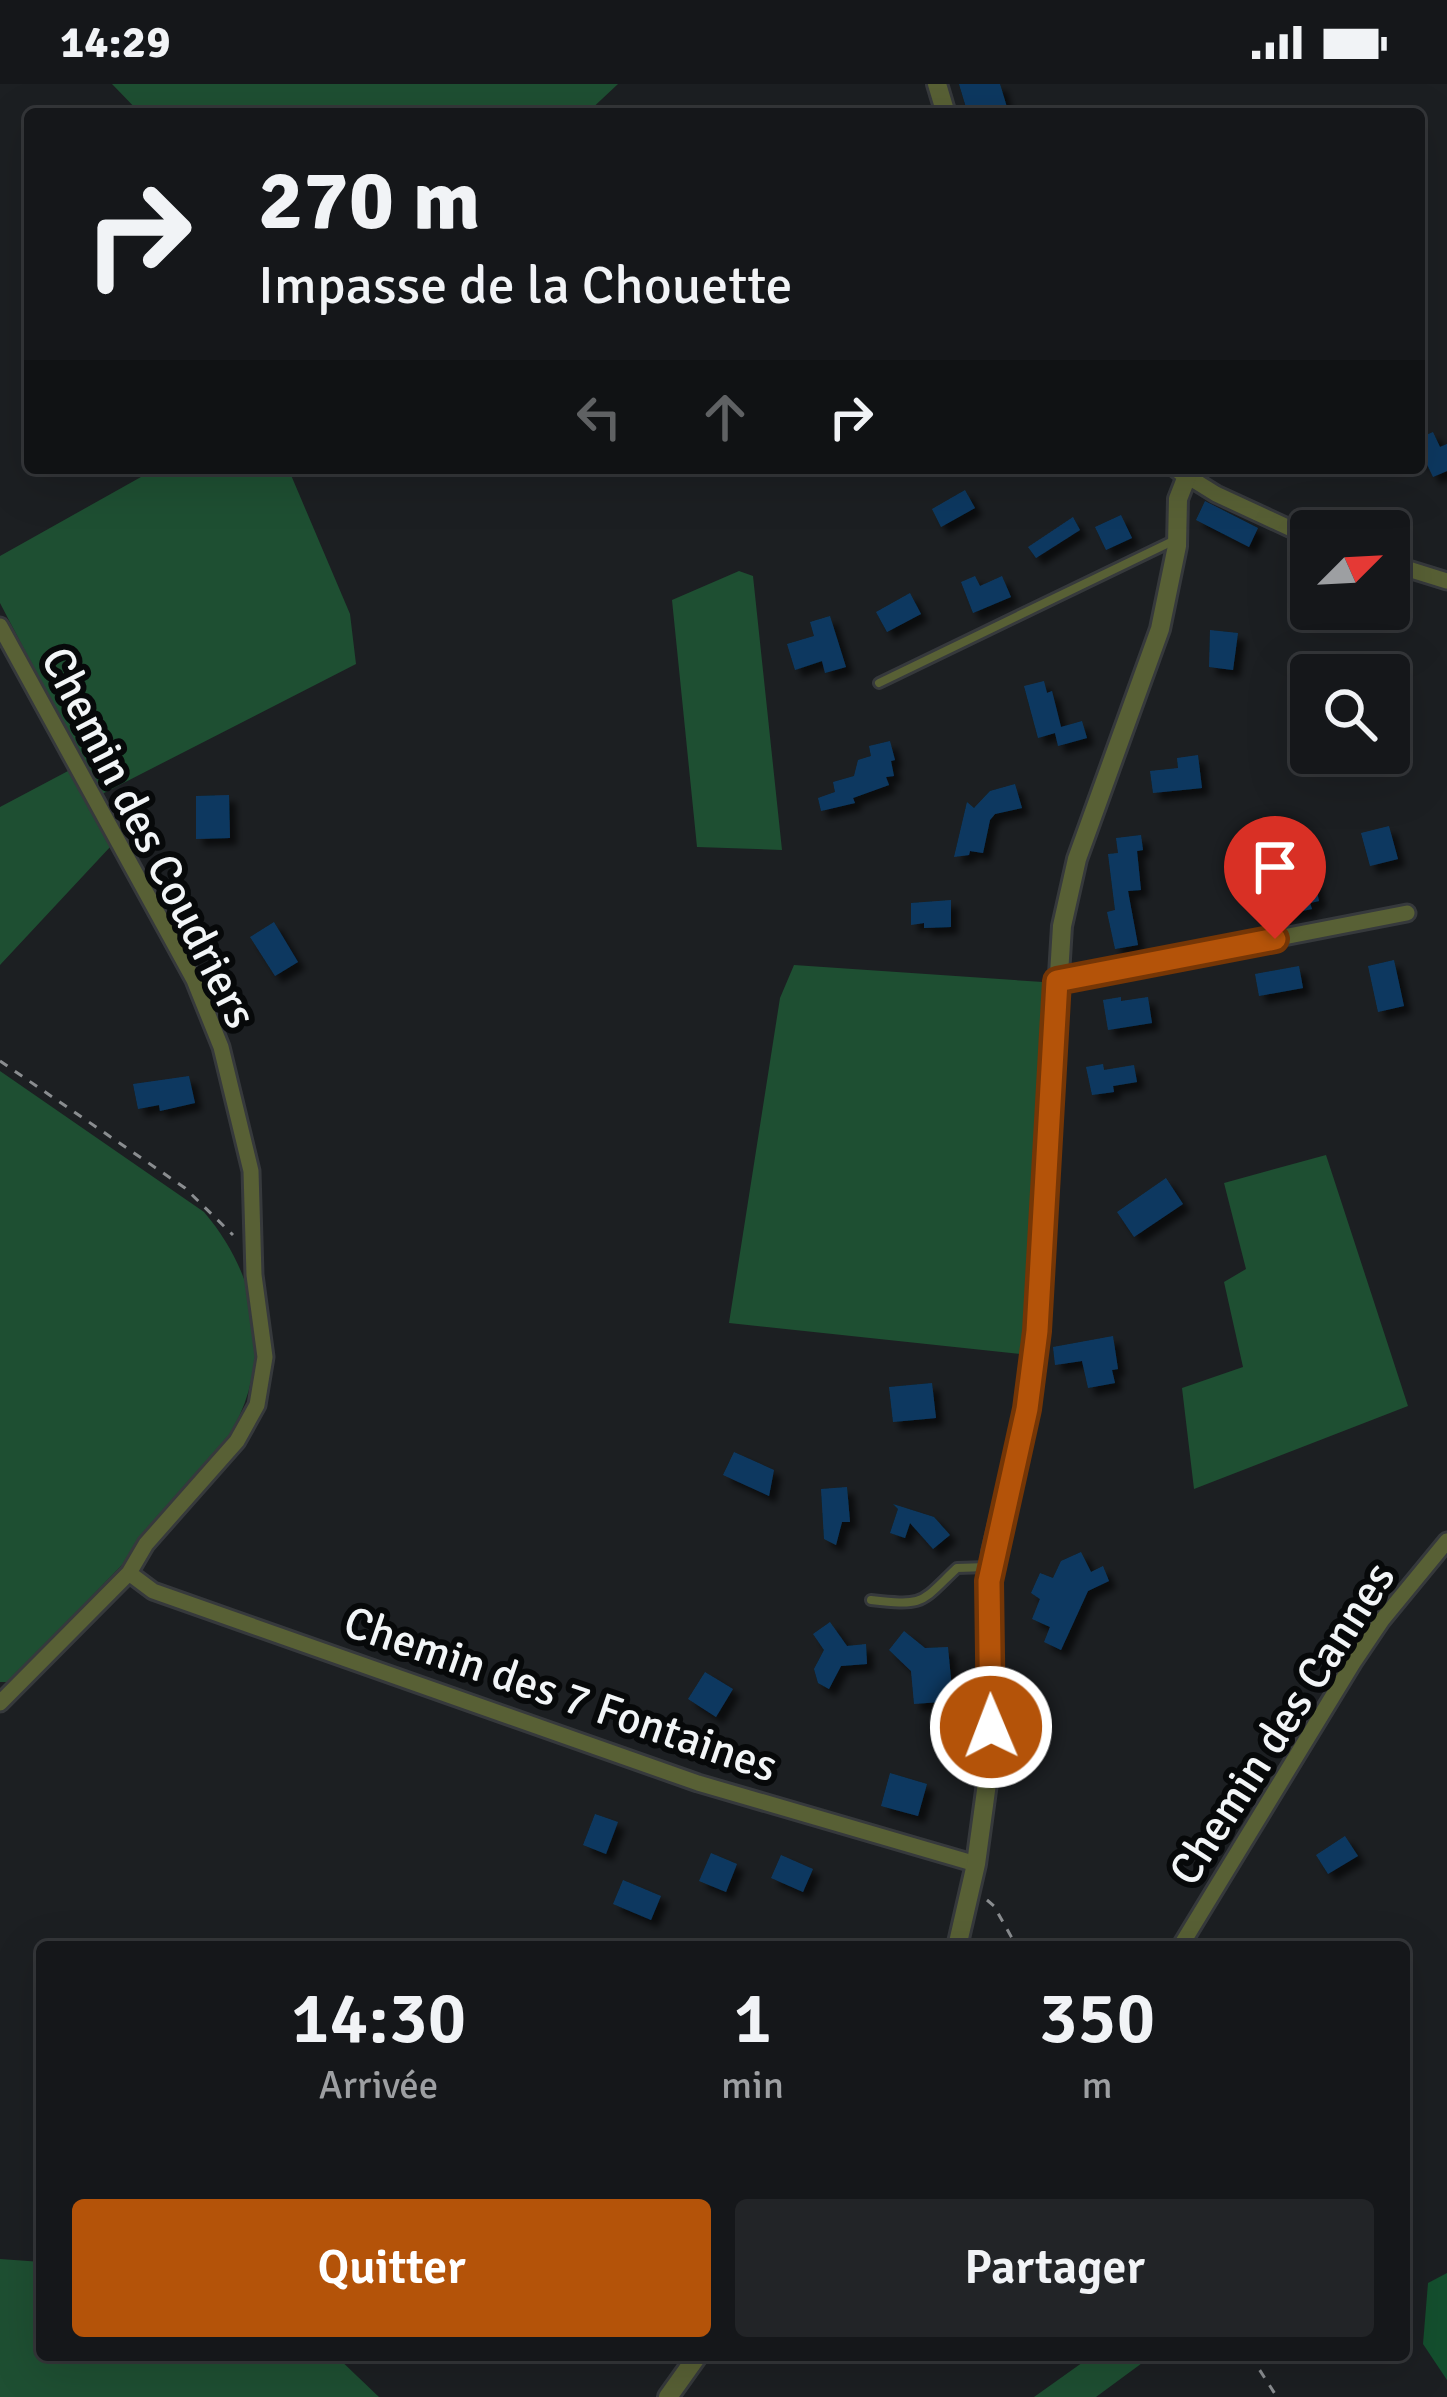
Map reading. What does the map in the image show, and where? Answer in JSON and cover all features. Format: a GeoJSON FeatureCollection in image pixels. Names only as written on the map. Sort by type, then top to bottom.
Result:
{"type":"FeatureCollection","features":[{"type":"Feature","properties":{"kind":"street"},"geometry":{"type":"LineString","coordinates":[[958,1941],[976,1864],[990,1761],[991,1568],[1027,1409],[1037,1331],[1062,926],[1077,860],[1160,629],[1177,539],[1182,474]]}},
{"type":"Feature","properties":{"kind":"street"},"geometry":{"type":"LineString","coordinates":[[1185,474],[1290,528]]}},
{"type":"Feature","properties":{"kind":"street"},"geometry":{"type":"LineString","coordinates":[[1410,570],[1447,581]]}},
{"type":"Feature","properties":{"kind":"street","name":"Chemin des Coudriers"},"geometry":{"type":"LineString","coordinates":[[0,626],[194,980],[235,1093],[251,1171],[254,1275],[265,1357],[256,1406],[237,1442],[146,1544],[129,1574],[0,1703]]}},
{"type":"Feature","properties":{"kind":"street"},"geometry":{"type":"LineString","coordinates":[[1057,981],[1407,913]]}},
{"type":"Feature","properties":{"kind":"street","name":"Chemin des Cannes"},"geometry":{"type":"LineString","coordinates":[[1184,1941],[1353,1663],[1447,1541]]}},
{"type":"Feature","properties":{"kind":"street","name":"Chemin des 7 Fontaines"},"geometry":{"type":"LineString","coordinates":[[129,1574],[153,1591],[698,1783],[976,1864]]}},
{"type":"Feature","properties":{"kind":"street"},"geometry":{"type":"LineString","coordinates":[[668,2397],[694,2361]]}},
{"type":"Feature","properties":{"kind":"lane"},"geometry":{"type":"LineString","coordinates":[[879,683],[1177,539]]}},
{"type":"Feature","properties":{"kind":"lane"},"geometry":{"type":"LineString","coordinates":[[871,1600],[917,1602],[934,1594],[957,1568],[976,1564],[991,1568]]}},
{"type":"Feature","properties":{"kind":"path"},"geometry":{"type":"LineString","coordinates":[[0,1061],[185,1188],[225,1223]]}},
{"type":"Feature","properties":{"kind":"path"},"geometry":{"type":"LineString","coordinates":[[971,1888],[994,1906],[1014,1941]]}},
{"type":"Feature","properties":{"kind":"path"},"geometry":{"type":"LineString","coordinates":[[1254,2361],[1277,2397]]}},
{"type":"Feature","properties":{"kind":"green space"},"geometry":{"type":"Polygon","coordinates":[[[112,84],[618,84],[592,108],[135,108],[112,84]]]}},
{"type":"Feature","properties":{"kind":"green space"},"geometry":{"type":"Polygon","coordinates":[[[146,474],[291,474],[350,614],[356,664],[100,795],[0,603],[0,556],[146,474]]]}},
{"type":"Feature","properties":{"kind":"green space"},"geometry":{"type":"Polygon","coordinates":[[[739,571],[753,576],[782,850],[697,847],[672,600],[739,571]]]}},
{"type":"Feature","properties":{"kind":"green space"},"geometry":{"type":"Polygon","coordinates":[[[68,771],[111,846],[0,965],[0,807],[68,771]]]}},
{"type":"Feature","properties":{"kind":"green space"},"geometry":{"type":"Polygon","coordinates":[[[794,965],[1043,982],[1027,1304],[1020,1354],[729,1323],[780,998],[794,965]]]}},
{"type":"Feature","properties":{"kind":"green space"},"geometry":{"type":"Polygon","coordinates":[[[0,1071],[204,1212],[238,1265],[249,1293],[255,1351],[242,1410],[227,1439],[124,1563],[8,1682],[0,1682],[0,1071]]]}},
{"type":"Feature","properties":{"kind":"green space"},"geometry":{"type":"Polygon","coordinates":[[[1326,1155],[1408,1406],[1194,1489],[1182,1388],[1243,1367],[1224,1282],[1246,1269],[1224,1183],[1326,1155]]]}},
{"type":"Feature","properties":{"kind":"green space"},"geometry":{"type":"Polygon","coordinates":[[[0,2259],[36,2262],[36,2361],[341,2361],[379,2397],[0,2397],[0,2259]]]}},
{"type":"Feature","properties":{"kind":"green space"},"geometry":{"type":"Polygon","coordinates":[[[1447,2273],[1447,2380],[1423,2344],[1428,2283],[1447,2273]]]}},
{"type":"Feature","properties":{"kind":"green space"},"geometry":{"type":"Polygon","coordinates":[[[1085,2361],[1145,2361],[1096,2397],[1034,2397],[1085,2361]]]}},
{"type":"Feature","properties":{"kind":"building"},"geometry":{"type":"Polygon","coordinates":[[[959,84],[1000,84],[1007,108],[966,108],[959,84]]]}},
{"type":"Feature","properties":{"kind":"building"},"geometry":{"type":"Polygon","coordinates":[[[1433,432],[1440,447],[1447,444],[1447,471],[1433,477],[1425,460],[1425,435],[1433,432]]]}},
{"type":"Feature","properties":{"kind":"building"},"geometry":{"type":"Polygon","coordinates":[[[965,490],[975,508],[941,527],[932,509],[965,490]]]}},
{"type":"Feature","properties":{"kind":"building"},"geometry":{"type":"Polygon","coordinates":[[[1205,501],[1258,528],[1249,547],[1196,520],[1205,501]]]}},
{"type":"Feature","properties":{"kind":"building"},"geometry":{"type":"Polygon","coordinates":[[[1121,515],[1132,538],[1106,550],[1095,527],[1121,515]]]}},
{"type":"Feature","properties":{"kind":"building"},"geometry":{"type":"Polygon","coordinates":[[[1073,517],[1080,530],[1036,558],[1028,547],[1073,517]]]}},
{"type":"Feature","properties":{"kind":"building"},"geometry":{"type":"Polygon","coordinates":[[[975,576],[980,586],[1002,576],[1011,597],[973,613],[961,582],[975,576]]]}},
{"type":"Feature","properties":{"kind":"building"},"geometry":{"type":"Polygon","coordinates":[[[910,593],[921,614],[887,632],[876,612],[910,593]]]}},
{"type":"Feature","properties":{"kind":"building"},"geometry":{"type":"Polygon","coordinates":[[[830,616],[846,667],[825,673],[822,661],[795,670],[787,644],[814,636],[810,622],[830,616]]]}},
{"type":"Feature","properties":{"kind":"building"},"geometry":{"type":"Polygon","coordinates":[[[1210,630],[1238,633],[1233,670],[1209,667],[1210,630]]]}},
{"type":"Feature","properties":{"kind":"building"},"geometry":{"type":"Polygon","coordinates":[[[1044,681],[1047,693],[1052,691],[1061,727],[1082,721],[1087,738],[1058,746],[1055,733],[1038,738],[1024,686],[1044,681]]]}},
{"type":"Feature","properties":{"kind":"building"},"geometry":{"type":"Polygon","coordinates":[[[890,741],[895,760],[891,761],[894,776],[886,777],[889,785],[853,798],[855,803],[821,811],[818,798],[835,792],[833,782],[854,776],[858,760],[871,756],[869,746],[890,741]]]}},
{"type":"Feature","properties":{"kind":"building"},"geometry":{"type":"Polygon","coordinates":[[[1198,755],[1202,788],[1153,793],[1150,771],[1178,768],[1177,758],[1198,755]]]}},
{"type":"Feature","properties":{"kind":"building"},"geometry":{"type":"Polygon","coordinates":[[[1015,784],[1022,808],[995,814],[983,853],[970,851],[954,857],[967,802],[974,808],[990,791],[1015,784]]]}},
{"type":"Feature","properties":{"kind":"building"},"geometry":{"type":"Polygon","coordinates":[[[229,795],[230,838],[196,839],[196,796],[229,795]]]}},
{"type":"Feature","properties":{"kind":"building"},"geometry":{"type":"Polygon","coordinates":[[[1389,826],[1398,859],[1370,866],[1361,833],[1389,826]]]}},
{"type":"Feature","properties":{"kind":"building"},"geometry":{"type":"Polygon","coordinates":[[[1141,835],[1143,850],[1137,851],[1141,890],[1128,891],[1138,945],[1115,949],[1107,912],[1115,910],[1108,854],[1118,853],[1116,838],[1141,835]]]}},
{"type":"Feature","properties":{"kind":"building"},"geometry":{"type":"Polygon","coordinates":[[[1314,878],[1319,901],[1310,903],[1312,909],[1276,916],[1270,887],[1314,878]]]}},
{"type":"Feature","properties":{"kind":"building"},"geometry":{"type":"Polygon","coordinates":[[[951,900],[951,927],[911,925],[911,903],[951,900]]]}},
{"type":"Feature","properties":{"kind":"building"},"geometry":{"type":"Polygon","coordinates":[[[274,922],[298,962],[275,976],[250,937],[274,922]]]}},
{"type":"Feature","properties":{"kind":"building"},"geometry":{"type":"Polygon","coordinates":[[[1394,960],[1404,1006],[1378,1012],[1368,966],[1394,960]]]}},
{"type":"Feature","properties":{"kind":"building"},"geometry":{"type":"Polygon","coordinates":[[[1299,966],[1303,988],[1259,996],[1255,974],[1299,966]]]}},
{"type":"Feature","properties":{"kind":"building"},"geometry":{"type":"Polygon","coordinates":[[[1121,997],[1121,1001],[1148,997],[1152,1023],[1108,1030],[1103,1000],[1121,997]]]}},
{"type":"Feature","properties":{"kind":"building"},"geometry":{"type":"Polygon","coordinates":[[[1103,1064],[1104,1070],[1134,1065],[1137,1082],[1092,1095],[1086,1067],[1103,1064]]]}},
{"type":"Feature","properties":{"kind":"building"},"geometry":{"type":"Polygon","coordinates":[[[189,1076],[195,1103],[160,1111],[159,1105],[138,1109],[133,1084],[189,1076]]]}},
{"type":"Feature","properties":{"kind":"building"},"geometry":{"type":"Polygon","coordinates":[[[1166,1178],[1183,1204],[1134,1237],[1117,1212],[1166,1178]]]}},
{"type":"Feature","properties":{"kind":"building"},"geometry":{"type":"Polygon","coordinates":[[[1113,1336],[1115,1383],[1088,1388],[1082,1361],[1055,1365],[1053,1347],[1113,1336]]]}},
{"type":"Feature","properties":{"kind":"building"},"geometry":{"type":"Polygon","coordinates":[[[932,1383],[936,1418],[893,1422],[889,1387],[932,1383]]]}},
{"type":"Feature","properties":{"kind":"building"},"geometry":{"type":"Polygon","coordinates":[[[734,1452],[774,1470],[769,1496],[723,1475],[734,1452]]]}},
{"type":"Feature","properties":{"kind":"building"},"geometry":{"type":"Polygon","coordinates":[[[847,1487],[850,1522],[842,1522],[836,1545],[824,1539],[821,1489],[847,1487]]]}},
{"type":"Feature","properties":{"kind":"building"},"geometry":{"type":"Polygon","coordinates":[[[893,1504],[934,1517],[950,1535],[933,1549],[910,1523],[905,1538],[890,1533],[898,1509],[893,1504]]]}},
{"type":"Feature","properties":{"kind":"building"},"geometry":{"type":"Polygon","coordinates":[[[1081,1552],[1091,1572],[1103,1566],[1109,1581],[1088,1591],[1061,1650],[1044,1642],[1050,1627],[1032,1619],[1040,1599],[1031,1593],[1040,1573],[1053,1578],[1061,1561],[1081,1552]]]}},
{"type":"Feature","properties":{"kind":"building"},"geometry":{"type":"Polygon","coordinates":[[[830,1622],[847,1646],[866,1644],[867,1664],[841,1666],[829,1689],[818,1683],[814,1669],[824,1650],[813,1634],[830,1622]]]}},
{"type":"Feature","properties":{"kind":"building"},"geometry":{"type":"Polygon","coordinates":[[[904,1631],[925,1648],[948,1647],[953,1701],[914,1704],[911,1671],[889,1650],[904,1631]]]}},
{"type":"Feature","properties":{"kind":"building"},"geometry":{"type":"Polygon","coordinates":[[[705,1672],[733,1689],[716,1717],[688,1699],[705,1672]]]}},
{"type":"Feature","properties":{"kind":"building"},"geometry":{"type":"Polygon","coordinates":[[[890,1773],[927,1784],[918,1816],[881,1806],[890,1773]]]}},
{"type":"Feature","properties":{"kind":"building"},"geometry":{"type":"Polygon","coordinates":[[[595,1814],[618,1822],[606,1854],[583,1845],[595,1814]]]}},
{"type":"Feature","properties":{"kind":"building"},"geometry":{"type":"Polygon","coordinates":[[[1345,1836],[1358,1856],[1328,1874],[1316,1855],[1345,1836]]]}},
{"type":"Feature","properties":{"kind":"building"},"geometry":{"type":"Polygon","coordinates":[[[711,1853],[737,1864],[726,1892],[699,1881],[711,1853]]]}},
{"type":"Feature","properties":{"kind":"building"},"geometry":{"type":"Polygon","coordinates":[[[781,1855],[813,1869],[803,1892],[771,1878],[781,1855]]]}},
{"type":"Feature","properties":{"kind":"building"},"geometry":{"type":"Polygon","coordinates":[[[623,1880],[661,1896],[651,1920],[613,1904],[623,1880]]]}},
{"type":"Feature","properties":{"kind":"route"},"geometry":{"type":"LineString","coordinates":[[991,1727],[989,1581],[1027,1409],[1037,1331],[1057,981],[1275,939]]}}]}
